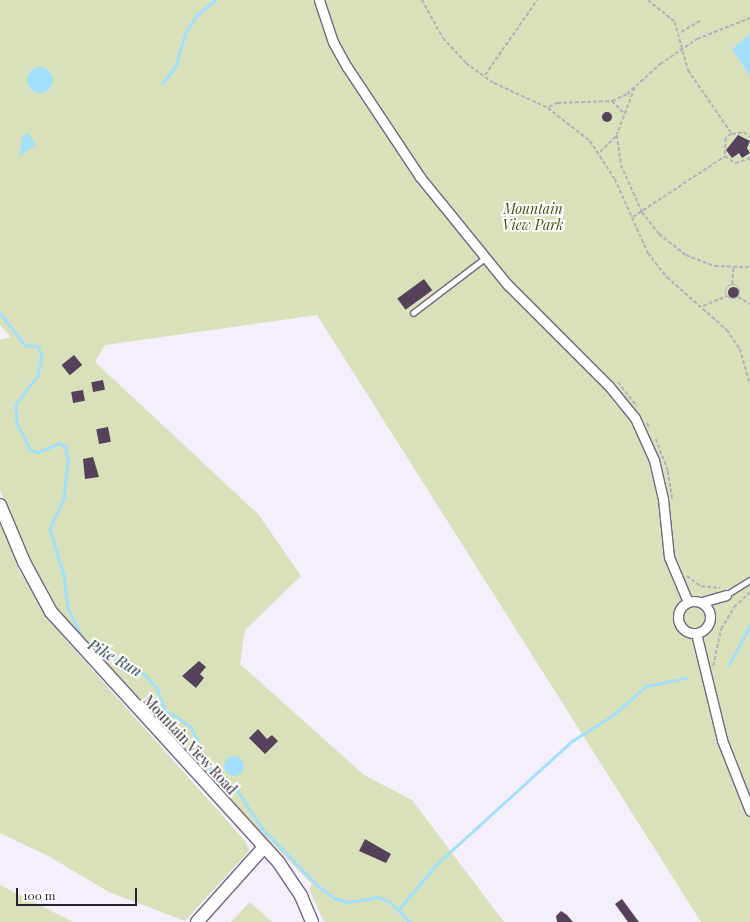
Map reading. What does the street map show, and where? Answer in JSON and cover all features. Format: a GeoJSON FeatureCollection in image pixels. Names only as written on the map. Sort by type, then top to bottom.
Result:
{"type":"FeatureCollection","features":[{"type":"Feature","properties":{"kind":"street"},"geometry":{"type":"LineString","coordinates":[[319,0],[333,42],[363,93],[420,177],[484,259],[526,305],[609,386],[638,423],[660,479],[669,557],[688,602]]}},
{"type":"Feature","properties":{"kind":"street","name":"Mountain View Road"},"geometry":{"type":"LineString","coordinates":[[0,505],[37,591],[63,627],[264,847],[293,882],[312,922]]}},
{"type":"Feature","properties":{"kind":"street"},"geometry":{"type":"LineString","coordinates":[[725,593],[710,613],[708,626],[696,633],[683,629],[678,620],[679,611],[688,602],[702,602],[725,593]]}},
{"type":"Feature","properties":{"kind":"street"},"geometry":{"type":"LineString","coordinates":[[702,602],[710,613]]}},
{"type":"Feature","properties":{"kind":"street"},"geometry":{"type":"LineString","coordinates":[[696,633],[722,740],[750,811]]}},
{"type":"Feature","properties":{"kind":"street"},"geometry":{"type":"LineString","coordinates":[[196,922],[264,847]]}},
{"type":"Feature","properties":{"kind":"lane"},"geometry":{"type":"LineString","coordinates":[[413,313],[484,259]]}},
{"type":"Feature","properties":{"kind":"lane"},"geometry":{"type":"LineString","coordinates":[[725,593],[750,580]]}},
{"type":"Feature","properties":{"kind":"path"},"geometry":{"type":"LineString","coordinates":[[422,0],[453,50],[494,83],[548,108],[579,131],[599,152],[633,217],[639,239],[657,265],[703,306],[727,330],[746,367],[750,384]]}},
{"type":"Feature","properties":{"kind":"path"},"geometry":{"type":"LineString","coordinates":[[485,75],[537,0]]}},
{"type":"Feature","properties":{"kind":"path"},"geometry":{"type":"LineString","coordinates":[[648,0],[667,13],[681,32],[681,50],[688,70],[732,134]]}},
{"type":"Feature","properties":{"kind":"path"},"geometry":{"type":"LineString","coordinates":[[548,108],[558,103],[612,101],[635,88],[681,50],[697,39],[750,18]]}},
{"type":"Feature","properties":{"kind":"path"},"geometry":{"type":"LineString","coordinates":[[681,32],[700,21]]}},
{"type":"Feature","properties":{"kind":"path"},"geometry":{"type":"LineString","coordinates":[[635,88],[623,112],[617,135],[621,165],[642,212],[659,234],[686,255],[732,268],[750,267]]}},
{"type":"Feature","properties":{"kind":"path"},"geometry":{"type":"LineString","coordinates":[[612,101],[623,112]]}},
{"type":"Feature","properties":{"kind":"path"},"geometry":{"type":"LineString","coordinates":[[725,156],[724,143],[732,134],[744,132],[750,137]]}},
{"type":"Feature","properties":{"kind":"path"},"geometry":{"type":"LineString","coordinates":[[599,152],[617,135]]}},
{"type":"Feature","properties":{"kind":"path"},"geometry":{"type":"LineString","coordinates":[[725,156],[735,163],[749,158],[750,161]]}},
{"type":"Feature","properties":{"kind":"path"},"geometry":{"type":"LineString","coordinates":[[633,217],[725,156]]}},
{"type":"Feature","properties":{"kind":"path"},"geometry":{"type":"LineString","coordinates":[[732,268],[732,285]]}},
{"type":"Feature","properties":{"kind":"path"},"geometry":{"type":"LineString","coordinates":[[727,296],[727,288],[732,285]]}},
{"type":"Feature","properties":{"kind":"path"},"geometry":{"type":"LineString","coordinates":[[732,285],[740,290],[738,297]]}},
{"type":"Feature","properties":{"kind":"path"},"geometry":{"type":"LineString","coordinates":[[703,306],[727,296]]}},
{"type":"Feature","properties":{"kind":"path"},"geometry":{"type":"LineString","coordinates":[[727,296],[732,299],[738,297],[750,304]]}},
{"type":"Feature","properties":{"kind":"path"},"geometry":{"type":"LineString","coordinates":[[746,367],[750,366]]}},
{"type":"Feature","properties":{"kind":"path"},"geometry":{"type":"LineString","coordinates":[[656,439],[668,471],[673,506]]}},
{"type":"Feature","properties":{"kind":"path"},"geometry":{"type":"LineString","coordinates":[[685,573],[693,582],[717,586],[725,593]]}},
{"type":"Feature","properties":{"kind":"path"},"geometry":{"type":"LineString","coordinates":[[714,674],[715,645],[734,607],[750,592]]}},
{"type":"Feature","properties":{"kind":"path"},"geometry":{"type":"LineString","coordinates":[[731,604],[734,607]]}},
{"type":"Feature","properties":{"kind":"green space","name":"Mountain View Park"},"geometry":{"type":"Polygon","coordinates":[[[0,0],[750,0],[750,922],[701,922],[317,315],[105,345],[95,362],[259,515],[301,576],[245,630],[240,664],[364,775],[412,800],[504,922],[324,922],[309,889],[312,884],[193,763],[67,624],[29,561],[0,490],[0,340],[11,337],[0,325],[0,0]]]}},
{"type":"Feature","properties":{"kind":"green space"},"geometry":{"type":"Polygon","coordinates":[[[0,521],[20,572],[64,638],[246,842],[249,851],[185,921],[109,892],[50,857],[0,833],[0,521]]]}},
{"type":"Feature","properties":{"kind":"green space"},"geometry":{"type":"Polygon","coordinates":[[[0,885],[73,922],[0,922],[0,885]]]}},
{"type":"Feature","properties":{"kind":"green space"},"geometry":{"type":"Polygon","coordinates":[[[250,902],[272,922],[231,922],[250,902]]]}},
{"type":"Feature","properties":{"kind":"water"},"geometry":{"type":"Polygon","coordinates":[[[750,34],[750,76],[732,49],[750,34]]]}},
{"type":"Feature","properties":{"kind":"water"},"geometry":{"type":"Polygon","coordinates":[[[40,67],[49,71],[53,80],[49,89],[40,93],[31,89],[27,80],[31,71],[40,67]]]}},
{"type":"Feature","properties":{"kind":"water"},"geometry":{"type":"Polygon","coordinates":[[[28,133],[36,145],[19,156],[23,136],[28,133]]]}},
{"type":"Feature","properties":{"kind":"water"},"geometry":{"type":"Polygon","coordinates":[[[230,756],[238,756],[244,762],[244,770],[238,776],[230,776],[224,770],[224,762],[230,756]]]}},
{"type":"Feature","properties":{"kind":"building"},"geometry":{"type":"Polygon","coordinates":[[[605,112],[609,112],[611,113],[611,121],[605,122],[602,119],[602,115],[605,112]]]}},
{"type":"Feature","properties":{"kind":"building"},"geometry":{"type":"Polygon","coordinates":[[[738,135],[750,141],[747,148],[750,153],[742,158],[739,153],[732,158],[726,150],[738,135]]]}},
{"type":"Feature","properties":{"kind":"building"},"geometry":{"type":"Polygon","coordinates":[[[424,279],[432,290],[406,310],[397,298],[424,279]]]}},
{"type":"Feature","properties":{"kind":"building"},"geometry":{"type":"Polygon","coordinates":[[[731,287],[735,287],[737,288],[737,296],[731,297],[728,294],[728,290],[731,287]]]}},
{"type":"Feature","properties":{"kind":"building"},"geometry":{"type":"Polygon","coordinates":[[[74,355],[82,365],[70,375],[62,365],[74,355]]]}},
{"type":"Feature","properties":{"kind":"building"},"geometry":{"type":"Polygon","coordinates":[[[103,380],[105,390],[93,392],[91,382],[103,380]]]}},
{"type":"Feature","properties":{"kind":"building"},"geometry":{"type":"Polygon","coordinates":[[[83,390],[85,401],[73,403],[71,392],[83,390]]]}},
{"type":"Feature","properties":{"kind":"building"},"geometry":{"type":"Polygon","coordinates":[[[108,427],[111,442],[99,444],[96,429],[108,427]]]}},
{"type":"Feature","properties":{"kind":"building"},"geometry":{"type":"Polygon","coordinates":[[[93,457],[99,477],[85,479],[83,459],[93,457]]]}},
{"type":"Feature","properties":{"kind":"building"},"geometry":{"type":"Polygon","coordinates":[[[199,661],[206,667],[200,674],[204,678],[196,688],[182,676],[199,661]]]}},
{"type":"Feature","properties":{"kind":"building"},"geometry":{"type":"Polygon","coordinates":[[[258,729],[267,739],[272,735],[278,741],[265,754],[249,738],[258,729]]]}},
{"type":"Feature","properties":{"kind":"building"},"geometry":{"type":"Polygon","coordinates":[[[365,839],[391,854],[386,863],[359,851],[365,839]]]}},
{"type":"Feature","properties":{"kind":"building"},"geometry":{"type":"Polygon","coordinates":[[[622,899],[639,922],[628,922],[615,904],[622,899]]]}},
{"type":"Feature","properties":{"kind":"building"},"geometry":{"type":"Polygon","coordinates":[[[561,911],[573,922],[557,922],[556,916],[561,911]]]}},
{"type":"Feature","properties":{"kind":"waterway"},"geometry":{"type":"LineString","coordinates":[[162,84],[175,67],[186,32],[196,16],[215,0]]}},
{"type":"Feature","properties":{"kind":"waterway","name":"Pike Run"},"geometry":{"type":"LineString","coordinates":[[0,313],[25,345],[38,346],[42,357],[38,376],[16,404],[17,423],[31,450],[38,452],[59,443],[66,447],[68,461],[64,499],[50,529],[64,575],[68,608],[84,641],[130,670],[146,675],[157,688],[165,710],[191,726],[210,769],[235,787],[262,828],[317,885],[334,898],[347,902],[379,897],[390,902],[410,922]]}},
{"type":"Feature","properties":{"kind":"waterway"},"geometry":{"type":"LineString","coordinates":[[729,665],[750,625]]}},
{"type":"Feature","properties":{"kind":"waterway"},"geometry":{"type":"LineString","coordinates":[[399,909],[439,862],[572,741],[613,715],[646,686],[686,678]]}}]}
